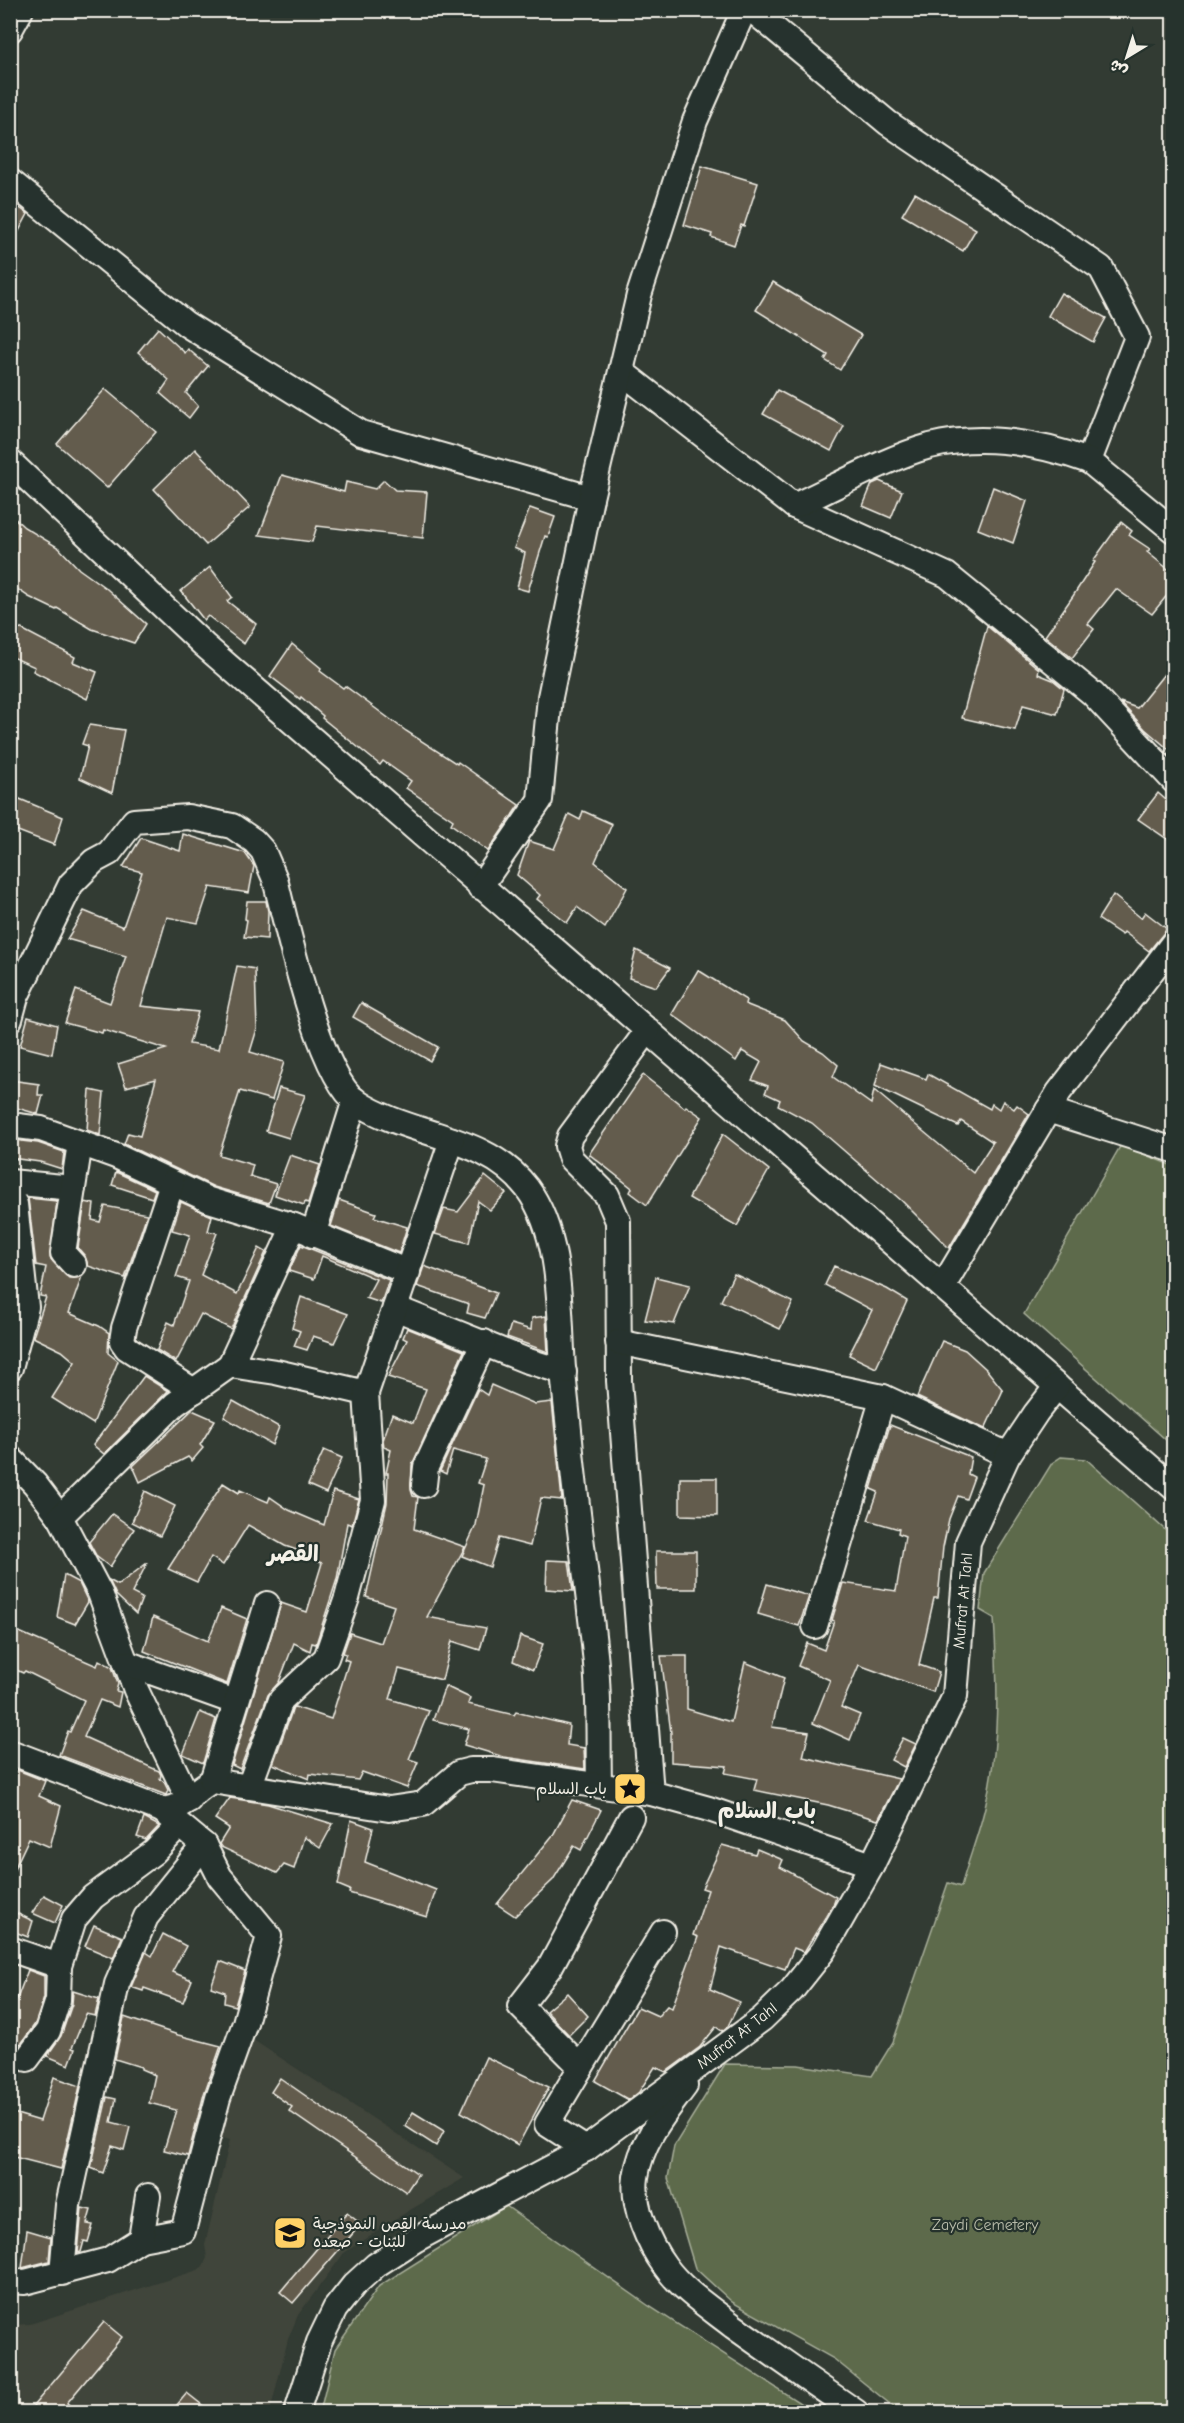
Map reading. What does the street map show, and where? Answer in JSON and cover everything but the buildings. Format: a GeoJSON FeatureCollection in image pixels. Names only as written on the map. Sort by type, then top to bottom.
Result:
{"type":"FeatureCollection","features":[{"type":"Feature","properties":{"kind":"street"},"geometry":{"type":"LineString","coordinates":[[10,30],[21,10]]}},
{"type":"Feature","properties":{"kind":"street"},"geometry":{"type":"LineString","coordinates":[[480,887],[540,800],[550,697],[591,498],[639,295],[684,152],[709,87],[744,10]]}},
{"type":"Feature","properties":{"kind":"street"},"geometry":{"type":"LineString","coordinates":[[752,10],[888,123],[1101,268],[1137,338],[1089,461]]}},
{"type":"Feature","properties":{"kind":"street"},"geometry":{"type":"LineString","coordinates":[[10,181],[186,324],[361,433],[591,498]]}},
{"type":"Feature","properties":{"kind":"street"},"geometry":{"type":"LineString","coordinates":[[622,372],[794,506],[947,575],[1094,694],[1173,781]]}},
{"type":"Feature","properties":{"kind":"street"},"geometry":{"type":"LineString","coordinates":[[794,506],[897,458],[941,444],[982,441],[1024,442],[1089,461],[1173,531]]}},
{"type":"Feature","properties":{"kind":"street"},"geometry":{"type":"LineString","coordinates":[[10,462],[204,645],[1173,1488]]}},
{"type":"Feature","properties":{"kind":"street"},"geometry":{"type":"LineString","coordinates":[[12,1004],[71,884],[94,861],[109,852],[134,821],[188,817],[232,826],[254,841],[267,859],[276,879],[314,1024],[338,1078],[355,1100],[394,1120],[481,1152],[506,1166],[526,1187],[542,1212],[550,1239],[556,1278],[581,1543],[595,1655],[599,1785]]}},
{"type":"Feature","properties":{"kind":"street"},"geometry":{"type":"LineString","coordinates":[[943,1286],[1059,1092],[1173,942]]}},
{"type":"Feature","properties":{"kind":"street"},"geometry":{"type":"LineString","coordinates":[[648,1030],[570,1136],[567,1146],[571,1159],[607,1195],[618,1221],[619,1381],[651,1792]]}},
{"type":"Feature","properties":{"kind":"street"},"geometry":{"type":"LineString","coordinates":[[60,1517],[176,1404],[230,1365],[303,1230],[355,1100]]}},
{"type":"Feature","properties":{"kind":"street"},"geometry":{"type":"LineString","coordinates":[[1048,1110],[1173,1150]]}},
{"type":"Feature","properties":{"kind":"street"},"geometry":{"type":"LineString","coordinates":[[10,1125],[41,1129],[116,1156],[209,1200],[303,1230],[408,1272]]}},
{"type":"Feature","properties":{"kind":"street"},"geometry":{"type":"LineString","coordinates":[[249,1787],[281,1700],[326,1658],[348,1598],[373,1500],[366,1393],[452,1140]]}},
{"type":"Feature","properties":{"kind":"street"},"geometry":{"type":"LineString","coordinates":[[74,1265],[63,1253],[80,1143]]}},
{"type":"Feature","properties":{"kind":"street"},"geometry":{"type":"LineString","coordinates":[[10,1182],[73,1188]]}},
{"type":"Feature","properties":{"kind":"street"},"geometry":{"type":"LineString","coordinates":[[172,1183],[124,1328],[122,1341],[127,1348],[194,1391]]}},
{"type":"Feature","properties":{"kind":"street"},"geometry":{"type":"LineString","coordinates":[[10,1197],[15,1204],[26,1307],[10,1368]]}},
{"type":"Feature","properties":{"kind":"street"},"geometry":{"type":"LineString","coordinates":[[395,1308],[525,1360],[564,1372]]}},
{"type":"Feature","properties":{"kind":"street"},"geometry":{"type":"LineString","coordinates":[[424,1485],[426,1467],[484,1342]]}},
{"type":"Feature","properties":{"kind":"street"},"geometry":{"type":"LineString","coordinates":[[618,1342],[883,1397],[1008,1455]]}},
{"type":"Feature","properties":{"kind":"street"},"geometry":{"type":"LineString","coordinates":[[230,1365],[276,1372],[366,1393]]}},
{"type":"Feature","properties":{"kind":"street","name":"Mufrat At Tahl"},"geometry":{"type":"LineString","coordinates":[[297,2412],[319,2342],[336,2309],[354,2285],[376,2265],[415,2240],[586,2149],[777,2007],[823,1951],[872,1864],[955,1696],[968,1542],[1008,1455],[1057,1386]]}},
{"type":"Feature","properties":{"kind":"street"},"geometry":{"type":"LineString","coordinates":[[815,1626],[883,1397]]}},
{"type":"Feature","properties":{"kind":"street"},"geometry":{"type":"LineString","coordinates":[[10,1458],[35,1484],[60,1517],[100,1593],[136,1690],[189,1800]]}},
{"type":"Feature","properties":{"kind":"street"},"geometry":{"type":"LineString","coordinates":[[212,1781],[267,1604]]}},
{"type":"Feature","properties":{"kind":"street"},"geometry":{"type":"LineString","coordinates":[[126,1663],[235,1702]]}},
{"type":"Feature","properties":{"kind":"street"},"geometry":{"type":"LineString","coordinates":[[10,1752],[170,1818],[204,1845],[220,1876],[269,1936],[245,2023],[218,2098],[183,2231],[141,2239],[108,2260],[25,2282],[10,2281]]}},
{"type":"Feature","properties":{"kind":"street"},"geometry":{"type":"LineString","coordinates":[[27,2059],[48,2031],[58,2000],[58,1966],[74,1919],[93,1897],[154,1852],[170,1818],[178,1808],[189,1800],[200,1787],[212,1781],[389,1809],[423,1804],[459,1773],[471,1770],[492,1770],[651,1792],[709,1809],[872,1864]]}},
{"type":"Feature","properties":{"kind":"street"},"geometry":{"type":"LineString","coordinates":[[581,2067],[520,2006],[550,1967],[631,1816]]}},
{"type":"Feature","properties":{"kind":"street"},"geometry":{"type":"LineString","coordinates":[[62,2272],[68,2205],[117,1984],[146,1917],[204,1845]]}},
{"type":"Feature","properties":{"kind":"street"},"geometry":{"type":"LineString","coordinates":[[586,2149],[547,2124],[663,1932]]}},
{"type":"Feature","properties":{"kind":"street"},"geometry":{"type":"LineString","coordinates":[[10,1949],[58,1966]]}},
{"type":"Feature","properties":{"kind":"street"},"geometry":{"type":"LineString","coordinates":[[700,2065],[661,2118],[648,2139],[639,2163],[636,2196],[650,2241],[665,2266],[685,2288],[750,2338],[856,2412]]}},
{"type":"Feature","properties":{"kind":"street"},"geometry":{"type":"LineString","coordinates":[[141,2239],[148,2196]]}},
{"type":"Feature","properties":{"kind":"shaded area","name":"مدرسة القِص النموذجية للبنات - صعده"},"geometry":{"type":"Polygon","coordinates":[[[250,2038],[464,2178],[390,2222],[344,2253],[298,2315],[288,2339],[270,2412],[11,2412],[10,2325],[30,2324],[198,2270],[203,2266],[207,2258],[205,2245],[230,2140],[220,2137],[250,2038]]]}},
{"type":"Feature","properties":{"kind":"green space"},"geometry":{"type":"Polygon","coordinates":[[[1121,1145],[1173,1166],[1173,1446],[1024,1314],[1121,1145]]]}},
{"type":"Feature","properties":{"kind":"green space","name":"Zaydi Cemetery"},"geometry":{"type":"Polygon","coordinates":[[[1061,1457],[1086,1459],[1173,1537],[1173,2412],[900,2412],[834,2359],[732,2302],[695,2268],[668,2178],[674,2146],[725,2064],[798,2065],[872,2076],[893,2042],[948,1883],[961,1887],[983,1817],[990,1784],[997,1713],[996,1666],[994,1618],[980,1610],[984,1573],[1052,1463],[1061,1457]]]}},
{"type":"Feature","properties":{"kind":"green space"},"geometry":{"type":"Polygon","coordinates":[[[506,2206],[649,2306],[814,2412],[320,2412],[335,2349],[379,2286],[506,2206]]]}},
{"type":"Feature","properties":{"kind":"place","name":"باب السلام"},"geometry":{"type":"Point","coordinates":[630,1789]}},
{"type":"Feature","properties":{"kind":"place","name":"مدرسة القِص النموذجية للبنات - صعده"},"geometry":{"type":"Point","coordinates":[290,2233]}},
{"type":"Feature","properties":{"kind":"district","name":"القصر"},"geometry":{"type":"Point","coordinates":[293,1554]}},
{"type":"Feature","properties":{"kind":"district","name":"باب السلام"},"geometry":{"type":"Point","coordinates":[767,1811]}}]}
